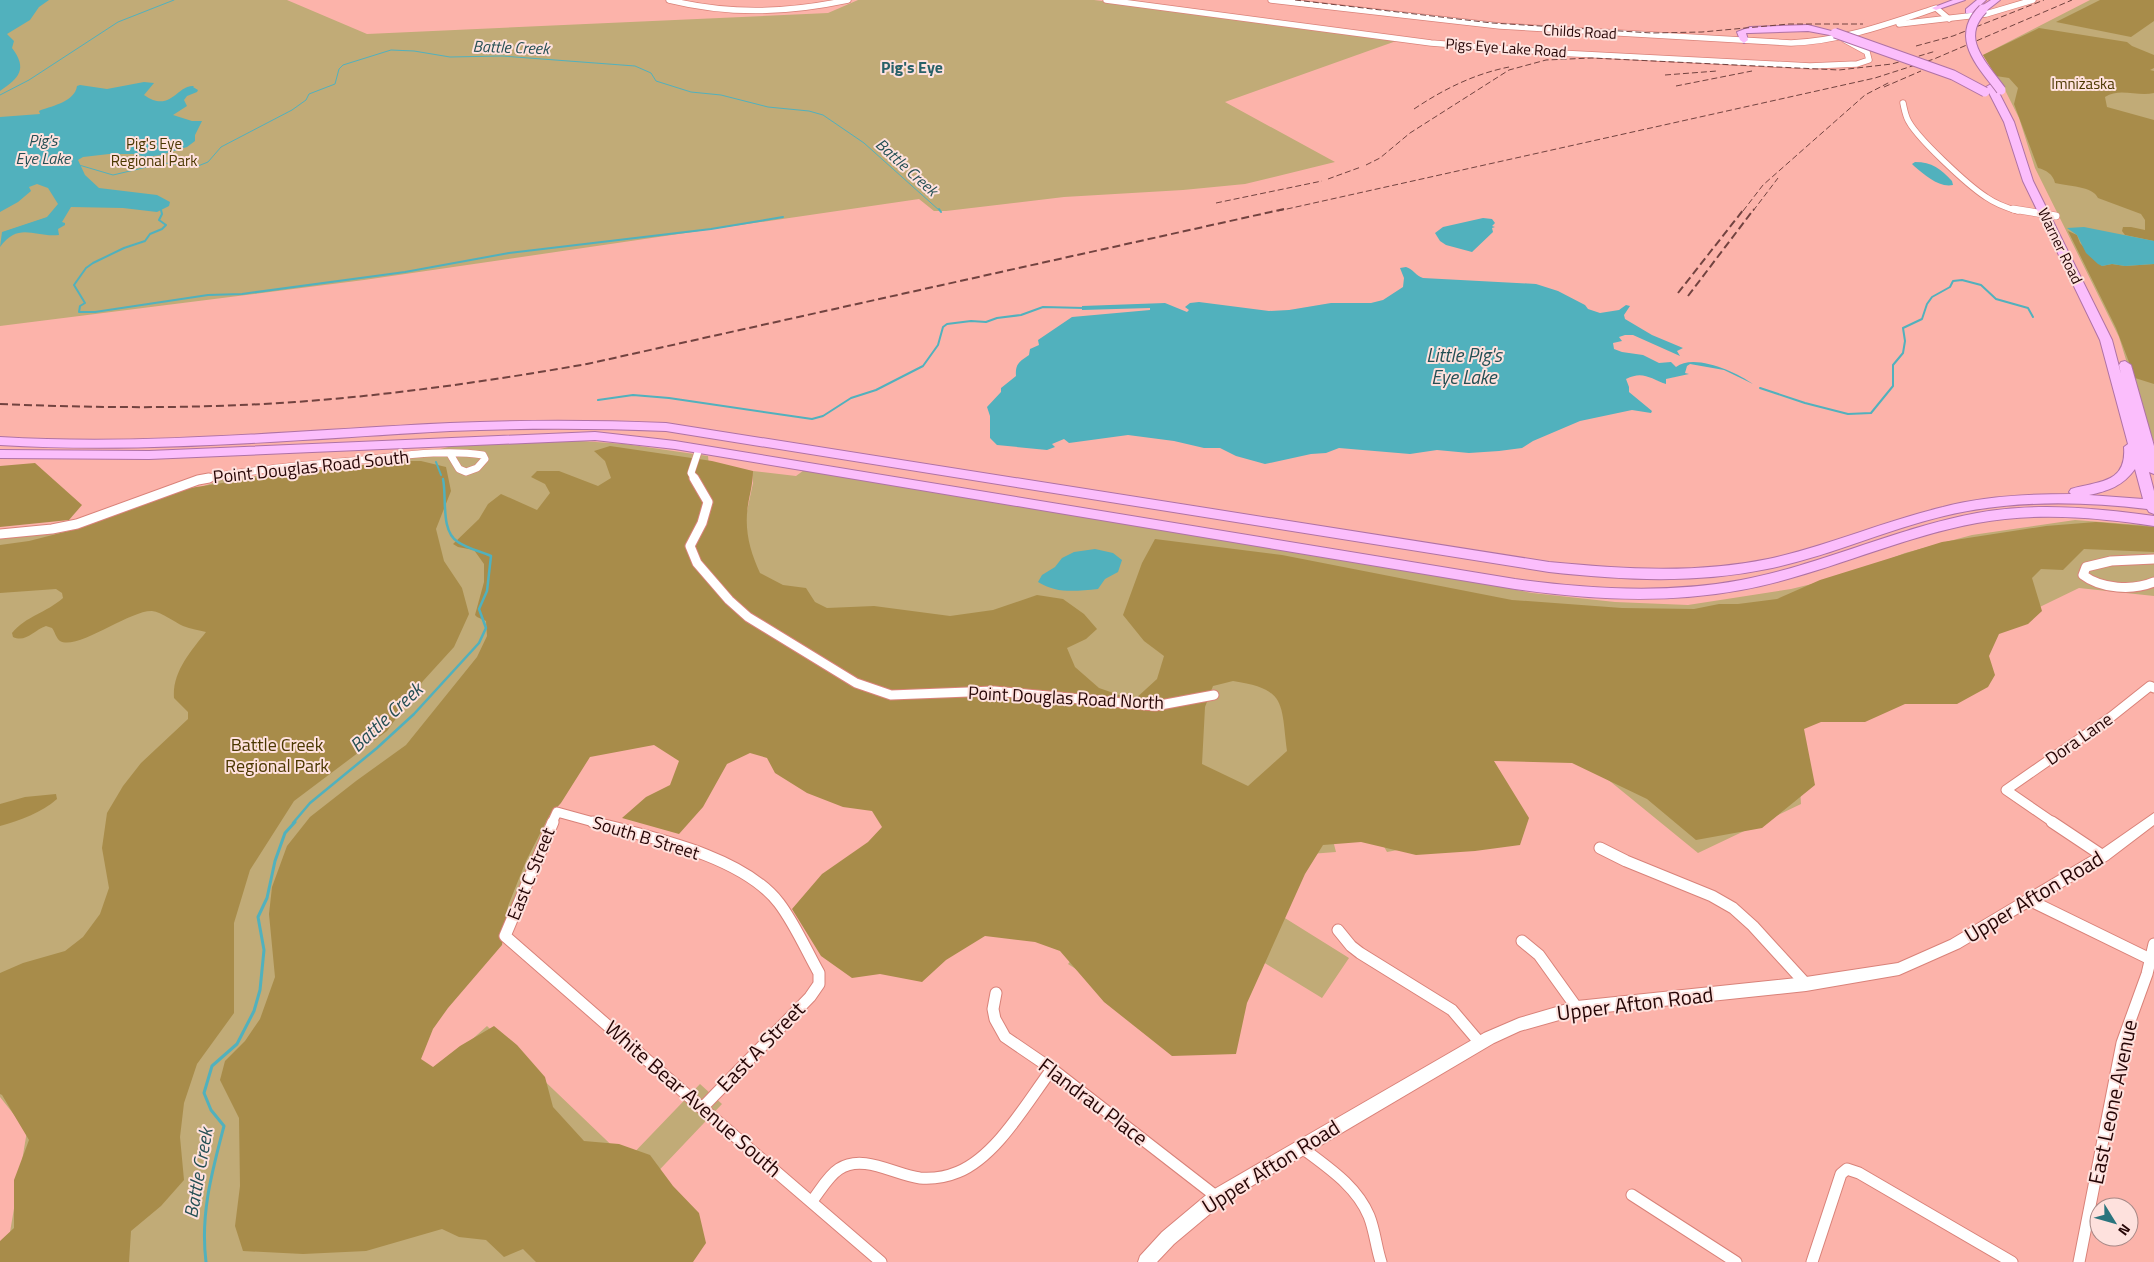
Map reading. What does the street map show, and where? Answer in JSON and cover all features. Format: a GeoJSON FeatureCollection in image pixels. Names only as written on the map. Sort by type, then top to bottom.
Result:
{"type":"FeatureCollection","features":[{"type":"Feature","properties":{"kind":"highway"},"geometry":{"type":"LineString","coordinates":[[1936,8],[1961,0]]}},
{"type":"Feature","properties":{"kind":"highway","name":"Warner Road"},"geometry":{"type":"LineString","coordinates":[[1960,27],[1962,20],[1969,10],[1996,0]]}},
{"type":"Feature","properties":{"kind":"highway","name":"Warner Road"},"geometry":{"type":"LineString","coordinates":[[1982,4],[1968,30],[1969,40],[2014,112],[2032,168],[2051,216],[2102,329],[2153,506]]}},
{"type":"Feature","properties":{"kind":"highway"},"geometry":{"type":"LineString","coordinates":[[1744,40],[1741,32],[1750,30],[1808,28],[1838,35],[1953,75],[1988,90]]}},
{"type":"Feature","properties":{"kind":"highway","name":"Warner Road"},"geometry":{"type":"LineString","coordinates":[[1962,43],[1988,90],[2010,122],[2024,171],[2051,216],[2116,339],[2154,470]]}},
{"type":"Feature","properties":{"kind":"highway"},"geometry":{"type":"LineString","coordinates":[[0,441],[153,444],[558,423],[666,427],[1541,566],[1605,573],[1690,574],[1768,564],[1943,512],[2031,494],[2093,490],[2104,487],[2120,479],[2129,469],[2132,456],[2125,425],[2124,404]]}},
{"type":"Feature","properties":{"kind":"highway"},"geometry":{"type":"LineString","coordinates":[[2142,425],[2154,448]]}},
{"type":"Feature","properties":{"kind":"highway"},"geometry":{"type":"LineString","coordinates":[[0,454],[112,457],[540,437],[620,437],[1515,584],[1583,593],[1617,595],[1691,592],[1742,585],[1802,570],[1956,522],[2000,514],[2068,512],[2154,521]]}},
{"type":"Feature","properties":{"kind":"highway"},"geometry":{"type":"LineString","coordinates":[[1994,502],[2073,498],[2153,506]]}},
{"type":"Feature","properties":{"kind":"street"},"geometry":{"type":"LineString","coordinates":[[669,0],[704,8],[748,12],[796,10],[848,0]]}},
{"type":"Feature","properties":{"kind":"street","name":"Pigs Eye Lake Road"},"geometry":{"type":"LineString","coordinates":[[1106,0],[1431,43],[1798,66],[1850,64],[1868,60],[1867,52],[1838,35]]}},
{"type":"Feature","properties":{"kind":"street","name":"Childs Road"},"geometry":{"type":"LineString","coordinates":[[1271,0],[1500,26],[1799,43],[1889,24],[1936,8]]}},
{"type":"Feature","properties":{"kind":"street","name":"Childs Road"},"geometry":{"type":"LineString","coordinates":[[1889,24],[1986,14],[2033,0]]}},
{"type":"Feature","properties":{"kind":"street"},"geometry":{"type":"LineString","coordinates":[[1936,8],[1950,19]]}},
{"type":"Feature","properties":{"kind":"street"},"geometry":{"type":"LineString","coordinates":[[1903,103],[1906,119],[1915,130],[1983,194],[2004,206],[2051,216]]}},
{"type":"Feature","properties":{"kind":"street","name":"Point Douglas Road North"},"geometry":{"type":"LineString","coordinates":[[699,449],[691,473],[708,502],[702,523],[690,546],[697,563],[729,600],[748,617],[856,683],[891,695],[994,691],[1155,706],[1214,695]]}},
{"type":"Feature","properties":{"kind":"street","name":"Point Douglas Road South"},"geometry":{"type":"LineString","coordinates":[[0,534],[52,529],[78,524],[198,480],[245,471],[371,458],[450,454]]}},
{"type":"Feature","properties":{"kind":"street"},"geometry":{"type":"LineString","coordinates":[[2154,559],[2094,563],[2086,567],[2083,575],[2087,580],[2098,584],[2142,588],[2154,582]]}},
{"type":"Feature","properties":{"kind":"street","name":"Dora Lane"},"geometry":{"type":"LineString","coordinates":[[2104,856],[2006,790],[2152,687]]}},
{"type":"Feature","properties":{"kind":"street","name":"East C Street"},"geometry":{"type":"LineString","coordinates":[[505,936],[557,812]]}},
{"type":"Feature","properties":{"kind":"street","name":"South B Street"},"geometry":{"type":"LineString","coordinates":[[557,812],[694,850],[767,890],[779,902],[819,973],[819,984]]}},
{"type":"Feature","properties":{"kind":"street","name":"Upper Afton Road"},"geometry":{"type":"LineString","coordinates":[[1146,1262],[1168,1238],[1217,1197],[1480,1043],[1519,1025],[1577,1008],[1806,984],[1899,969],[1954,944],[2104,856],[2154,818]]}},
{"type":"Feature","properties":{"kind":"street"},"geometry":{"type":"LineString","coordinates":[[1600,848],[1626,861],[1712,896],[1733,908],[1749,922],[1806,984]]}},
{"type":"Feature","properties":{"kind":"street"},"geometry":{"type":"LineString","coordinates":[[2029,900],[2150,959]]}},
{"type":"Feature","properties":{"kind":"street"},"geometry":{"type":"LineString","coordinates":[[1338,930],[1351,946],[1360,953],[1452,1010],[1480,1043]]}},
{"type":"Feature","properties":{"kind":"street","name":"White Bear Avenue South"},"geometry":{"type":"LineString","coordinates":[[505,936],[881,1262]]}},
{"type":"Feature","properties":{"kind":"street"},"geometry":{"type":"LineString","coordinates":[[1522,941],[1539,955],[1577,1008]]}},
{"type":"Feature","properties":{"kind":"street","name":"East Leone Avenue"},"geometry":{"type":"LineString","coordinates":[[2079,1262],[2122,1043],[2154,944]]}},
{"type":"Feature","properties":{"kind":"street","name":"East A Street"},"geometry":{"type":"LineString","coordinates":[[702,1108],[810,998],[819,984]]}},
{"type":"Feature","properties":{"kind":"street","name":"Flandrau Place"},"geometry":{"type":"LineString","coordinates":[[996,993],[993,1009],[999,1029],[1009,1040],[1052,1069],[1217,1197]]}},
{"type":"Feature","properties":{"kind":"street"},"geometry":{"type":"LineString","coordinates":[[812,1201],[834,1174],[847,1165],[864,1164],[922,1178],[945,1176],[971,1166],[992,1147],[1052,1069]]}},
{"type":"Feature","properties":{"kind":"street"},"geometry":{"type":"LineString","coordinates":[[1301,1147],[1342,1178],[1362,1201],[1369,1216],[1381,1262]]}},
{"type":"Feature","properties":{"kind":"street"},"geometry":{"type":"LineString","coordinates":[[1812,1262],[1840,1174],[1847,1169],[1859,1172],[2012,1262]]}},
{"type":"Feature","properties":{"kind":"street"},"geometry":{"type":"LineString","coordinates":[[1632,1195],[1736,1262]]}},
{"type":"Feature","properties":{"kind":"green space","name":"Pig's Eye Regional Park"},"geometry":{"type":"Polygon","coordinates":[[[0,0],[287,0],[367,34],[828,13],[858,0],[1094,0],[1399,40],[1225,102],[1335,162],[1245,184],[1183,190],[1064,197],[946,211],[934,211],[919,199],[364,280],[0,326],[0,0]]]}},
{"type":"Feature","properties":{"kind":"green space","name":"Imniżaska"},"geometry":{"type":"Polygon","coordinates":[[[2090,0],[2154,0],[2154,442],[2146,425],[2119,337],[2035,168],[2019,118],[2005,90],[1983,55],[2090,0]]]}},
{"type":"Feature","properties":{"kind":"green space"},"geometry":{"type":"Polygon","coordinates":[[[2100,0],[2154,0],[2154,21],[2131,37],[2056,22],[2100,0]]]}},
{"type":"Feature","properties":{"kind":"green space"},"geometry":{"type":"Polygon","coordinates":[[[2039,28],[2127,42],[2154,55],[2154,68],[2150,70],[2154,71],[2154,93],[2123,92],[2105,97],[2107,107],[2154,120],[2154,241],[2125,235],[2122,231],[2123,227],[2145,230],[2145,220],[2141,214],[2098,198],[2091,191],[2055,183],[2049,173],[2038,168],[2014,104],[2018,88],[2009,78],[1996,76],[1983,55],[2039,28]]]}},
{"type":"Feature","properties":{"kind":"green space"},"geometry":{"type":"Polygon","coordinates":[[[2068,231],[2077,235],[2080,243],[2102,266],[2112,264],[2125,266],[2154,264],[2154,384],[2135,378],[2116,328],[2068,231]]]}},
{"type":"Feature","properties":{"kind":"green space","name":"Battle Creek Regional Park"},"geometry":{"type":"Polygon","coordinates":[[[566,440],[625,444],[708,456],[715,530],[747,511],[753,483],[753,471],[796,476],[811,465],[1293,546],[1532,593],[1615,602],[1688,605],[1791,589],[1845,576],[1905,553],[1972,535],[2075,520],[2154,526],[2154,596],[2079,588],[1796,725],[1801,804],[1698,853],[1595,769],[1575,758],[1476,748],[1524,826],[1387,852],[1369,819],[1327,817],[1336,852],[1297,855],[1264,905],[1349,958],[1322,998],[1242,949],[1193,1044],[1068,964],[1088,941],[885,803],[757,748],[625,720],[553,774],[556,813],[506,936],[397,1060],[420,1086],[487,1026],[627,1160],[700,1084],[722,1104],[647,1183],[665,1262],[5,1262],[27,1131],[0,1097],[0,539],[81,530],[232,476],[281,476],[386,463],[456,445],[566,440]]]}},
{"type":"Feature","properties":{"kind":"green space"},"geometry":{"type":"Polygon","coordinates":[[[610,446],[712,461],[753,471],[747,514],[747,532],[753,557],[760,573],[783,585],[806,588],[815,602],[827,608],[874,606],[950,616],[993,610],[1037,595],[1063,599],[1084,614],[1097,629],[1086,639],[1067,648],[1075,667],[1099,688],[1134,700],[1157,679],[1164,656],[1144,641],[1123,615],[1142,563],[1155,539],[1282,555],[1512,600],[1622,608],[1694,609],[1719,604],[1738,604],[1777,599],[1820,580],[1942,542],[2046,526],[2096,522],[2154,527],[2154,552],[2084,549],[2063,570],[2041,569],[2032,578],[2042,611],[2028,624],[1999,634],[1989,656],[1995,675],[1988,687],[1957,704],[1905,704],[1865,722],[1821,722],[1804,729],[1815,785],[1762,828],[1696,840],[1647,799],[1572,763],[1494,761],[1529,818],[1520,845],[1475,851],[1416,855],[1361,842],[1323,845],[1305,874],[1247,1003],[1236,1054],[1172,1056],[1104,1002],[1060,951],[1035,942],[985,936],[946,960],[922,982],[880,974],[852,978],[821,956],[792,909],[822,874],[868,842],[882,827],[872,811],[843,807],[807,793],[775,773],[767,758],[750,753],[727,764],[703,807],[679,834],[622,818],[646,797],[670,785],[679,761],[654,745],[590,757],[561,803],[549,816],[526,861],[508,906],[502,945],[448,1008],[433,1029],[421,1059],[433,1067],[460,1046],[494,1026],[517,1045],[545,1077],[553,1107],[584,1141],[619,1144],[650,1155],[673,1186],[699,1213],[706,1243],[693,1262],[536,1262],[523,1249],[504,1257],[486,1240],[459,1237],[442,1229],[366,1251],[303,1254],[243,1251],[235,1226],[240,1186],[239,1118],[220,1080],[225,1061],[245,1041],[260,1019],[275,977],[269,914],[272,887],[287,846],[310,817],[406,745],[477,657],[487,636],[486,621],[475,615],[484,582],[484,564],[474,550],[458,547],[453,544],[479,519],[488,504],[501,494],[537,510],[550,493],[545,484],[531,477],[537,471],[559,471],[598,486],[611,478],[605,461],[594,451],[610,446]],[[1233,681],[1213,686],[1205,707],[1202,764],[1248,786],[1287,751],[1281,709],[1278,701],[1263,688],[1233,681]]]}},
{"type":"Feature","properties":{"kind":"green space"},"geometry":{"type":"Polygon","coordinates":[[[397,461],[421,461],[446,467],[451,491],[436,529],[444,561],[462,588],[469,614],[454,647],[423,681],[387,731],[294,801],[250,870],[234,923],[234,1013],[197,1064],[184,1103],[180,1137],[184,1180],[161,1206],[131,1231],[129,1262],[0,1262],[0,1241],[14,1228],[14,1180],[29,1140],[0,1094],[0,973],[23,963],[65,951],[83,937],[100,914],[109,888],[102,848],[107,813],[123,786],[141,763],[188,719],[188,712],[174,698],[174,688],[184,662],[206,632],[183,626],[164,615],[152,611],[142,612],[91,636],[68,643],[60,641],[52,628],[46,626],[26,637],[13,637],[12,633],[23,622],[63,598],[62,593],[56,589],[0,593],[0,545],[29,541],[80,528],[190,488],[280,474],[397,461]]]}},
{"type":"Feature","properties":{"kind":"green space"},"geometry":{"type":"Polygon","coordinates":[[[35,463],[82,505],[69,520],[0,527],[0,466],[35,463]]]}},
{"type":"Feature","properties":{"kind":"green space"},"geometry":{"type":"Polygon","coordinates":[[[56,794],[57,799],[37,812],[23,819],[0,826],[0,804],[25,797],[56,794]]]}},
{"type":"Feature","properties":{"kind":"water","name":"Pig's Eye Lake"},"geometry":{"type":"Polygon","coordinates":[[[0,0],[49,0],[39,7],[30,20],[7,34],[14,41],[12,48],[20,62],[20,67],[19,73],[12,82],[0,91],[0,0]]]}},
{"type":"Feature","properties":{"kind":"water","name":"Pig's Eye Lake"},"geometry":{"type":"Polygon","coordinates":[[[144,82],[154,83],[144,95],[153,100],[167,100],[188,87],[194,86],[198,90],[187,96],[184,100],[187,106],[173,115],[192,121],[202,121],[195,135],[195,141],[187,147],[161,155],[146,157],[133,154],[109,154],[83,157],[78,160],[85,175],[99,188],[157,195],[170,202],[169,206],[157,212],[123,208],[71,207],[62,222],[65,225],[58,229],[59,235],[21,233],[7,239],[0,247],[2,232],[47,217],[58,204],[48,188],[37,184],[29,187],[31,191],[18,202],[0,212],[0,117],[40,114],[39,111],[68,99],[72,96],[77,86],[80,85],[107,89],[144,82]]]}},
{"type":"Feature","properties":{"kind":"water"},"geometry":{"type":"Polygon","coordinates":[[[1915,162],[1926,163],[1936,167],[1952,181],[1953,185],[1943,185],[1932,180],[1912,164],[1915,162]]]}},
{"type":"Feature","properties":{"kind":"water"},"geometry":{"type":"Polygon","coordinates":[[[1483,218],[1492,219],[1495,223],[1492,226],[1495,227],[1492,228],[1493,232],[1472,252],[1446,245],[1440,241],[1435,233],[1443,227],[1483,218]]]}},
{"type":"Feature","properties":{"kind":"water"},"geometry":{"type":"Polygon","coordinates":[[[2084,227],[2154,241],[2154,264],[2125,266],[2112,264],[2102,266],[2098,264],[2086,253],[2077,235],[2067,228],[2084,227]]]}},
{"type":"Feature","properties":{"kind":"water","name":"Little Pig's Eye Lake"},"geometry":{"type":"Polygon","coordinates":[[[1406,267],[1423,278],[1536,284],[1558,291],[1585,305],[1588,309],[1600,313],[1619,310],[1626,305],[1630,306],[1624,315],[1625,319],[1652,335],[1683,348],[1677,351],[1680,356],[1633,335],[1625,335],[1619,337],[1622,341],[1613,343],[1614,349],[1643,355],[1659,363],[1671,362],[1676,367],[1684,363],[1704,363],[1736,374],[1753,384],[1724,370],[1690,364],[1687,366],[1685,373],[1689,374],[1666,379],[1666,384],[1647,376],[1632,376],[1626,379],[1629,392],[1652,411],[1651,413],[1632,410],[1580,421],[1533,441],[1522,448],[1499,451],[1469,453],[1437,450],[1410,454],[1339,448],[1326,453],[1311,454],[1265,464],[1236,456],[1220,448],[1204,448],[1174,441],[1128,435],[1069,443],[1064,439],[1052,444],[1055,447],[1047,450],[997,445],[990,438],[990,416],[987,407],[1001,392],[1001,388],[1016,376],[1018,364],[1029,355],[1030,349],[1039,345],[1038,340],[1072,317],[1150,310],[1150,308],[1082,310],[1082,306],[1165,303],[1187,312],[1189,310],[1185,307],[1190,303],[1199,302],[1269,311],[1289,310],[1331,303],[1371,303],[1383,300],[1403,287],[1404,278],[1400,268],[1406,267]]]}},
{"type":"Feature","properties":{"kind":"water"},"geometry":{"type":"Polygon","coordinates":[[[1095,549],[1113,553],[1122,560],[1118,572],[1105,579],[1098,589],[1060,590],[1038,582],[1042,575],[1055,567],[1062,558],[1074,552],[1095,549]]]}},
{"type":"Feature","properties":{"kind":"waterway"},"geometry":{"type":"LineString","coordinates":[[0,95],[29,80],[118,22],[174,0]]}},
{"type":"Feature","properties":{"kind":"waterway","name":"Battle Creek"},"geometry":{"type":"LineString","coordinates":[[79,165],[113,175],[164,163],[198,166],[208,162],[221,147],[292,110],[306,100],[309,94],[335,84],[339,69],[343,65],[391,50],[414,51],[450,57],[502,56],[635,66],[651,73],[656,81],[691,92],[721,95],[768,107],[809,111],[823,115],[864,143],[940,211]]}},
{"type":"Feature","properties":{"kind":"waterway"},"geometry":{"type":"LineString","coordinates":[[161,210],[162,214],[159,220],[166,225],[162,229],[150,234],[145,241],[124,248],[86,268],[74,285],[85,303],[80,306],[79,312],[95,312],[208,295],[242,294],[405,272],[509,253],[711,229],[783,217]]}},
{"type":"Feature","properties":{"kind":"waterway"},"geometry":{"type":"LineString","coordinates":[[1760,388],[1805,403],[1848,414],[1871,413],[1893,386],[1893,365],[1903,353],[1905,341],[1903,328],[1922,319],[1927,304],[1932,297],[1950,287],[1953,281],[1962,280],[1981,285],[1996,299],[2028,308],[2033,317]]}},
{"type":"Feature","properties":{"kind":"waterway","name":"Battle Creek"},"geometry":{"type":"LineString","coordinates":[[598,400],[633,395],[669,398],[812,419],[823,416],[851,398],[876,390],[923,366],[938,345],[943,327],[947,324],[971,321],[986,322],[997,318],[1021,315],[1043,307],[1085,308]]}},
{"type":"Feature","properties":{"kind":"waterway","name":"Battle Creek"},"geometry":{"type":"LineString","coordinates":[[436,462],[441,475]]}},
{"type":"Feature","properties":{"kind":"waterway","name":"Battle Creek"},"geometry":{"type":"LineString","coordinates":[[293,823],[310,803],[377,748],[414,714],[479,643],[486,628],[479,609],[487,591],[491,556],[466,546],[452,537],[446,522],[443,479]]}},
{"type":"Feature","properties":{"kind":"waterway","name":"Battle Creek"},"geometry":{"type":"LineString","coordinates":[[206,1262],[205,1227],[208,1193],[224,1126],[211,1110],[204,1093],[212,1066],[237,1044],[254,1011],[260,990],[264,950],[258,917],[267,898],[275,861],[285,833],[295,822]]}},
{"type":"Feature","properties":{"kind":"railway"},"geometry":{"type":"LineString","coordinates":[[1295,0],[1492,23],[1652,33],[1702,32],[1789,24],[1863,24]]}},
{"type":"Feature","properties":{"kind":"railway"},"geometry":{"type":"LineString","coordinates":[[1916,46],[1953,36],[2044,0]]}},
{"type":"Feature","properties":{"kind":"railway"},"geometry":{"type":"LineString","coordinates":[[1278,211],[1875,78],[1934,59],[2072,0]]}},
{"type":"Feature","properties":{"kind":"railway"},"geometry":{"type":"LineString","coordinates":[[1366,165],[1380,158],[1410,133],[1509,70],[1546,60],[1592,58],[1839,70],[1892,64],[1936,51]]}},
{"type":"Feature","properties":{"kind":"railway"},"geometry":{"type":"LineString","coordinates":[[1414,109],[1460,83],[1509,67]]}},
{"type":"Feature","properties":{"kind":"railway"},"geometry":{"type":"LineString","coordinates":[[1665,75],[1717,71]]}},
{"type":"Feature","properties":{"kind":"railway"},"geometry":{"type":"LineString","coordinates":[[1676,86],[1752,71]]}},
{"type":"Feature","properties":{"kind":"railway"},"geometry":{"type":"LineString","coordinates":[[1884,87],[1921,71]]}},
{"type":"Feature","properties":{"kind":"railway"},"geometry":{"type":"LineString","coordinates":[[1743,211],[1763,185],[1865,95],[1890,82]]}},
{"type":"Feature","properties":{"kind":"railway"},"geometry":{"type":"LineString","coordinates":[[1328,179],[1361,167]]}},
{"type":"Feature","properties":{"kind":"railway"},"geometry":{"type":"LineString","coordinates":[[1753,211],[1778,178]]}},
{"type":"Feature","properties":{"kind":"railway"},"geometry":{"type":"LineString","coordinates":[[1216,203],[1322,181]]}},
{"type":"Feature","properties":{"kind":"railway"},"geometry":{"type":"LineString","coordinates":[[0,404],[147,407],[295,402],[368,396],[514,376],[587,364],[1284,209]]}},
{"type":"Feature","properties":{"kind":"railway"},"geometry":{"type":"LineString","coordinates":[[1678,293],[1744,209]]}},
{"type":"Feature","properties":{"kind":"railway"},"geometry":{"type":"LineString","coordinates":[[1688,296],[1754,209]]}},
{"type":"Feature","properties":{"kind":"district","name":"Pig's Eye"},"geometry":{"type":"Point","coordinates":[912,67]}}]}
